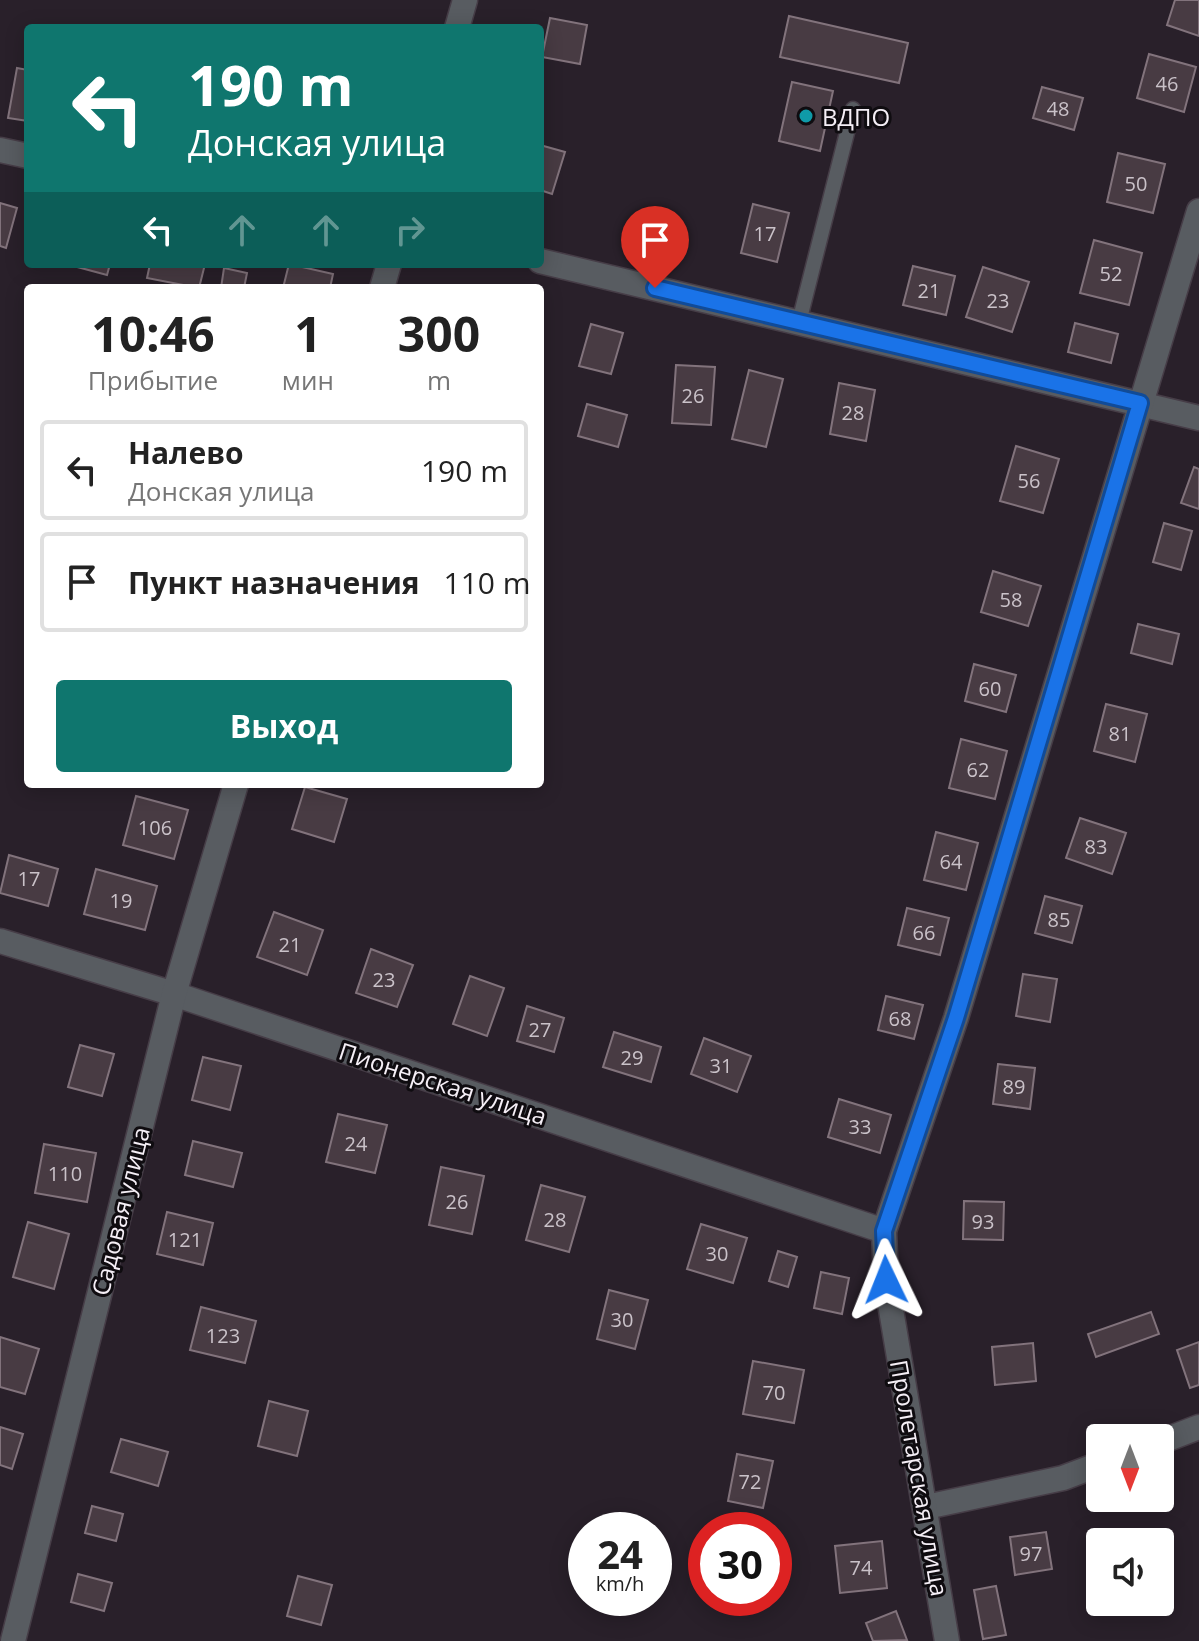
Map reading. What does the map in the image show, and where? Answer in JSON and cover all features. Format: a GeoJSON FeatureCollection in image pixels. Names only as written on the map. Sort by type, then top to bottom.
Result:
{"type":"FeatureCollection","features":[{"type":"Feature","properties":{"kind":"street"},"geometry":{"type":"LineString","coordinates":[[458,24],[465,0]]}},
{"type":"Feature","properties":{"kind":"street"},"geometry":{"type":"LineString","coordinates":[[0,150],[24,155]]}},
{"type":"Feature","properties":{"kind":"street","name":"Пролетарская улица"},"geometry":{"type":"LineString","coordinates":[[947,1641],[886,1280],[884,1231],[956,1018],[1199,211]]}},
{"type":"Feature","properties":{"kind":"street"},"geometry":{"type":"LineString","coordinates":[[544,262],[1199,418]]}},
{"type":"Feature","properties":{"kind":"street","name":"Садовая улица"},"geometry":{"type":"LineString","coordinates":[[13,1641],[174,994],[235,788]]}},
{"type":"Feature","properties":{"kind":"street","name":"Пионерская улица"},"geometry":{"type":"LineString","coordinates":[[0,941],[174,994],[884,1231]]}},
{"type":"Feature","properties":{"kind":"street"},"geometry":{"type":"LineString","coordinates":[[1174,1437],[1199,1427]]}},
{"type":"Feature","properties":{"kind":"street"},"geometry":{"type":"LineString","coordinates":[[926,1507],[1063,1478],[1086,1469]]}},
{"type":"Feature","properties":{"kind":"lane"},"geometry":{"type":"LineString","coordinates":[[799,322],[853,109]]}},
{"type":"Feature","properties":{"kind":"building"},"geometry":{"type":"Polygon","coordinates":[[[1175,0],[1199,0],[1199,36],[1167,25],[1175,0]]]}},
{"type":"Feature","properties":{"kind":"building"},"geometry":{"type":"Polygon","coordinates":[[[789,16],[908,43],[899,83],[780,57],[789,16]]]}},
{"type":"Feature","properties":{"kind":"building"},"geometry":{"type":"Polygon","coordinates":[[[550,18],[587,25],[580,64],[544,57],[550,18]]]}},
{"type":"Feature","properties":{"kind":"building"},"geometry":{"type":"Polygon","coordinates":[[[1149,54],[1196,67],[1184,112],[1137,98],[1149,54]]]}},
{"type":"Feature","properties":{"kind":"building"},"geometry":{"type":"Polygon","coordinates":[[[17,68],[24,69],[24,120],[8,118],[17,68]]]}},
{"type":"Feature","properties":{"kind":"building","name":"ВДПО"},"geometry":{"type":"Polygon","coordinates":[[[792,82],[833,91],[820,151],[779,141],[792,82]]]}},
{"type":"Feature","properties":{"kind":"building"},"geometry":{"type":"Polygon","coordinates":[[[1042,87],[1083,98],[1074,130],[1033,118],[1042,87]]]}},
{"type":"Feature","properties":{"kind":"building"},"geometry":{"type":"Polygon","coordinates":[[[544,146],[565,152],[552,194],[544,191],[544,146]]]}},
{"type":"Feature","properties":{"kind":"building"},"geometry":{"type":"Polygon","coordinates":[[[1118,153],[1165,164],[1153,213],[1107,202],[1118,153]]]}},
{"type":"Feature","properties":{"kind":"building"},"geometry":{"type":"Polygon","coordinates":[[[0,203],[17,208],[6,248],[0,246],[0,203]]]}},
{"type":"Feature","properties":{"kind":"building"},"geometry":{"type":"Polygon","coordinates":[[[753,204],[789,213],[777,262],[741,253],[753,204]]]}},
{"type":"Feature","properties":{"kind":"building"},"geometry":{"type":"Polygon","coordinates":[[[1094,240],[1142,253],[1129,305],[1080,293],[1094,240]]]}},
{"type":"Feature","properties":{"kind":"building"},"geometry":{"type":"Polygon","coordinates":[[[913,266],[955,276],[946,315],[903,305],[913,266]]]}},
{"type":"Feature","properties":{"kind":"building"},"geometry":{"type":"Polygon","coordinates":[[[983,267],[1029,282],[1012,332],[966,317],[983,267]]]}},
{"type":"Feature","properties":{"kind":"building"},"geometry":{"type":"Polygon","coordinates":[[[81,268],[109,268],[107,275],[81,268]]]}},
{"type":"Feature","properties":{"kind":"building"},"geometry":{"type":"Polygon","coordinates":[[[149,268],[204,268],[200,284],[178,284],[147,278],[149,268]]]}},
{"type":"Feature","properties":{"kind":"building"},"geometry":{"type":"Polygon","coordinates":[[[224,268],[247,273],[245,284],[222,284],[224,268]]]}},
{"type":"Feature","properties":{"kind":"building"},"geometry":{"type":"Polygon","coordinates":[[[288,268],[307,268],[333,274],[331,284],[284,284],[288,268]]]}},
{"type":"Feature","properties":{"kind":"building"},"geometry":{"type":"Polygon","coordinates":[[[1075,323],[1118,334],[1111,363],[1068,352],[1075,323]]]}},
{"type":"Feature","properties":{"kind":"building"},"geometry":{"type":"Polygon","coordinates":[[[591,324],[623,333],[611,374],[579,366],[591,324]]]}},
{"type":"Feature","properties":{"kind":"building"},"geometry":{"type":"Polygon","coordinates":[[[676,365],[715,367],[711,425],[672,423],[676,365]]]}},
{"type":"Feature","properties":{"kind":"building"},"geometry":{"type":"Polygon","coordinates":[[[749,370],[783,379],[766,447],[732,439],[749,370]]]}},
{"type":"Feature","properties":{"kind":"building"},"geometry":{"type":"Polygon","coordinates":[[[839,383],[875,390],[866,441],[830,434],[839,383]]]}},
{"type":"Feature","properties":{"kind":"building"},"geometry":{"type":"Polygon","coordinates":[[[587,404],[627,415],[618,447],[578,436],[587,404]]]}},
{"type":"Feature","properties":{"kind":"building"},"geometry":{"type":"Polygon","coordinates":[[[1016,446],[1059,459],[1043,513],[1000,501],[1016,446]]]}},
{"type":"Feature","properties":{"kind":"building"},"geometry":{"type":"Polygon","coordinates":[[[1194,467],[1199,469],[1199,509],[1181,503],[1194,467]]]}},
{"type":"Feature","properties":{"kind":"building"},"geometry":{"type":"Polygon","coordinates":[[[1164,523],[1192,531],[1181,570],[1153,562],[1164,523]]]}},
{"type":"Feature","properties":{"kind":"building"},"geometry":{"type":"Polygon","coordinates":[[[993,571],[1041,586],[1028,626],[981,612],[993,571]]]}},
{"type":"Feature","properties":{"kind":"building"},"geometry":{"type":"Polygon","coordinates":[[[1138,624],[1179,634],[1172,664],[1131,653],[1138,624]]]}},
{"type":"Feature","properties":{"kind":"building"},"geometry":{"type":"Polygon","coordinates":[[[974,664],[1016,675],[1006,712],[965,701],[974,664]]]}},
{"type":"Feature","properties":{"kind":"building"},"geometry":{"type":"Polygon","coordinates":[[[1106,704],[1147,714],[1135,762],[1094,751],[1106,704]]]}},
{"type":"Feature","properties":{"kind":"building"},"geometry":{"type":"Polygon","coordinates":[[[961,739],[1007,751],[995,799],[949,788],[961,739]]]}},
{"type":"Feature","properties":{"kind":"building"},"geometry":{"type":"Polygon","coordinates":[[[305,788],[347,799],[334,842],[292,829],[305,788]]]}},
{"type":"Feature","properties":{"kind":"building"},"geometry":{"type":"Polygon","coordinates":[[[136,796],[188,810],[174,859],[123,845],[136,796]]]}},
{"type":"Feature","properties":{"kind":"building"},"geometry":{"type":"Polygon","coordinates":[[[1080,818],[1126,833],[1112,874],[1066,858],[1080,818]]]}},
{"type":"Feature","properties":{"kind":"building"},"geometry":{"type":"Polygon","coordinates":[[[936,832],[978,843],[966,890],[924,880],[936,832]]]}},
{"type":"Feature","properties":{"kind":"building"},"geometry":{"type":"Polygon","coordinates":[[[9,855],[58,869],[48,906],[0,893],[9,855]]]}},
{"type":"Feature","properties":{"kind":"building"},"geometry":{"type":"Polygon","coordinates":[[[96,869],[157,886],[145,930],[84,914],[96,869]]]}},
{"type":"Feature","properties":{"kind":"building"},"geometry":{"type":"Polygon","coordinates":[[[1045,896],[1082,906],[1072,943],[1035,933],[1045,896]]]}},
{"type":"Feature","properties":{"kind":"building"},"geometry":{"type":"Polygon","coordinates":[[[907,908],[949,918],[940,955],[898,945],[907,908]]]}},
{"type":"Feature","properties":{"kind":"building"},"geometry":{"type":"Polygon","coordinates":[[[274,912],[323,930],[307,975],[257,957],[274,912]]]}},
{"type":"Feature","properties":{"kind":"building"},"geometry":{"type":"Polygon","coordinates":[[[371,949],[413,965],[397,1007],[356,993],[371,949]]]}},
{"type":"Feature","properties":{"kind":"building"},"geometry":{"type":"Polygon","coordinates":[[[1023,974],[1057,979],[1050,1022],[1016,1016],[1023,974]]]}},
{"type":"Feature","properties":{"kind":"building"},"geometry":{"type":"Polygon","coordinates":[[[470,976],[504,988],[487,1036],[453,1024],[470,976]]]}},
{"type":"Feature","properties":{"kind":"building"},"geometry":{"type":"Polygon","coordinates":[[[886,996],[923,1005],[914,1039],[878,1030],[886,996]]]}},
{"type":"Feature","properties":{"kind":"building"},"geometry":{"type":"Polygon","coordinates":[[[527,1006],[564,1018],[554,1052],[517,1041],[527,1006]]]}},
{"type":"Feature","properties":{"kind":"building"},"geometry":{"type":"Polygon","coordinates":[[[614,1032],[661,1047],[651,1082],[603,1067],[614,1032]]]}},
{"type":"Feature","properties":{"kind":"building"},"geometry":{"type":"Polygon","coordinates":[[[704,1038],[751,1056],[737,1092],[691,1074],[704,1038]]]}},
{"type":"Feature","properties":{"kind":"building"},"geometry":{"type":"Polygon","coordinates":[[[80,1045],[114,1054],[102,1096],[68,1087],[80,1045]]]}},
{"type":"Feature","properties":{"kind":"building"},"geometry":{"type":"Polygon","coordinates":[[[203,1057],[241,1066],[230,1110],[192,1100],[203,1057]]]}},
{"type":"Feature","properties":{"kind":"building"},"geometry":{"type":"Polygon","coordinates":[[[998,1064],[1035,1068],[1030,1109],[993,1104],[998,1064]]]}},
{"type":"Feature","properties":{"kind":"building"},"geometry":{"type":"Polygon","coordinates":[[[839,1099],[891,1115],[880,1153],[828,1137],[839,1099]]]}},
{"type":"Feature","properties":{"kind":"building"},"geometry":{"type":"Polygon","coordinates":[[[338,1114],[387,1125],[375,1173],[326,1162],[338,1114]]]}},
{"type":"Feature","properties":{"kind":"building"},"geometry":{"type":"Polygon","coordinates":[[[193,1141],[242,1153],[233,1187],[185,1175],[193,1141]]]}},
{"type":"Feature","properties":{"kind":"building"},"geometry":{"type":"Polygon","coordinates":[[[44,1144],[96,1153],[87,1202],[35,1193],[44,1144]]]}},
{"type":"Feature","properties":{"kind":"building"},"geometry":{"type":"Polygon","coordinates":[[[441,1167],[484,1176],[472,1234],[429,1225],[441,1167]]]}},
{"type":"Feature","properties":{"kind":"building"},"geometry":{"type":"Polygon","coordinates":[[[541,1185],[585,1197],[569,1252],[526,1240],[541,1185]]]}},
{"type":"Feature","properties":{"kind":"building"},"geometry":{"type":"Polygon","coordinates":[[[964,1201],[1004,1202],[1003,1240],[963,1239],[964,1201]]]}},
{"type":"Feature","properties":{"kind":"building"},"geometry":{"type":"Polygon","coordinates":[[[167,1212],[213,1223],[203,1265],[157,1254],[167,1212]]]}},
{"type":"Feature","properties":{"kind":"building"},"geometry":{"type":"Polygon","coordinates":[[[28,1222],[69,1234],[54,1289],[13,1277],[28,1222]]]}},
{"type":"Feature","properties":{"kind":"building"},"geometry":{"type":"Polygon","coordinates":[[[701,1224],[747,1238],[733,1283],[687,1269],[701,1224]]]}},
{"type":"Feature","properties":{"kind":"building"},"geometry":{"type":"Polygon","coordinates":[[[778,1251],[797,1257],[788,1287],[769,1281],[778,1251]]]}},
{"type":"Feature","properties":{"kind":"building"},"geometry":{"type":"Polygon","coordinates":[[[821,1272],[849,1278],[842,1314],[814,1308],[821,1272]]]}},
{"type":"Feature","properties":{"kind":"building"},"geometry":{"type":"Polygon","coordinates":[[[609,1290],[648,1300],[635,1349],[597,1339],[609,1290]]]}},
{"type":"Feature","properties":{"kind":"building"},"geometry":{"type":"Polygon","coordinates":[[[201,1307],[256,1321],[245,1363],[190,1350],[201,1307]]]}},
{"type":"Feature","properties":{"kind":"building"},"geometry":{"type":"Polygon","coordinates":[[[1151,1312],[1159,1334],[1096,1357],[1088,1334],[1151,1312]]]}},
{"type":"Feature","properties":{"kind":"building"},"geometry":{"type":"Polygon","coordinates":[[[0,1337],[39,1349],[25,1394],[0,1387],[0,1337]]]}},
{"type":"Feature","properties":{"kind":"building"},"geometry":{"type":"Polygon","coordinates":[[[1199,1342],[1199,1385],[1190,1388],[1177,1350],[1199,1342]]]}},
{"type":"Feature","properties":{"kind":"building"},"geometry":{"type":"Polygon","coordinates":[[[1033,1343],[1036,1381],[995,1385],[992,1347],[1033,1343]]]}},
{"type":"Feature","properties":{"kind":"building"},"geometry":{"type":"Polygon","coordinates":[[[753,1361],[804,1370],[794,1423],[743,1414],[753,1361]]]}},
{"type":"Feature","properties":{"kind":"building"},"geometry":{"type":"Polygon","coordinates":[[[269,1401],[308,1411],[297,1456],[258,1446],[269,1401]]]}},
{"type":"Feature","properties":{"kind":"building"},"geometry":{"type":"Polygon","coordinates":[[[0,1427],[23,1434],[12,1469],[0,1465],[0,1427]]]}},
{"type":"Feature","properties":{"kind":"building"},"geometry":{"type":"Polygon","coordinates":[[[121,1439],[168,1452],[158,1486],[111,1472],[121,1439]]]}},
{"type":"Feature","properties":{"kind":"building"},"geometry":{"type":"Polygon","coordinates":[[[737,1454],[773,1461],[763,1508],[728,1501],[737,1454]]]}},
{"type":"Feature","properties":{"kind":"building"},"geometry":{"type":"Polygon","coordinates":[[[92,1506],[123,1514],[116,1541],[85,1533],[92,1506]]]}},
{"type":"Feature","properties":{"kind":"building"},"geometry":{"type":"Polygon","coordinates":[[[1046,1532],[1052,1569],[1015,1575],[1010,1537],[1046,1532]]]}},
{"type":"Feature","properties":{"kind":"building"},"geometry":{"type":"Polygon","coordinates":[[[882,1541],[887,1588],[840,1593],[835,1546],[882,1541]]]}},
{"type":"Feature","properties":{"kind":"building"},"geometry":{"type":"Polygon","coordinates":[[[78,1574],[112,1583],[104,1611],[71,1602],[78,1574]]]}},
{"type":"Feature","properties":{"kind":"building"},"geometry":{"type":"Polygon","coordinates":[[[298,1576],[332,1585],[321,1625],[287,1616],[298,1576]]]}},
{"type":"Feature","properties":{"kind":"building"},"geometry":{"type":"Polygon","coordinates":[[[996,1586],[1006,1635],[983,1639],[974,1590],[996,1586]]]}},
{"type":"Feature","properties":{"kind":"building"},"geometry":{"type":"Polygon","coordinates":[[[896,1611],[907,1640],[873,1641],[866,1623],[896,1611]]]}},
{"type":"Feature","properties":{"kind":"place","name":"ВДПО"},"geometry":{"type":"Point","coordinates":[806,116]}},
{"type":"Feature","properties":{"kind":"route"},"geometry":{"type":"LineString","coordinates":[[655,288],[1140,403],[956,1018],[884,1231],[886,1280]]}}]}
